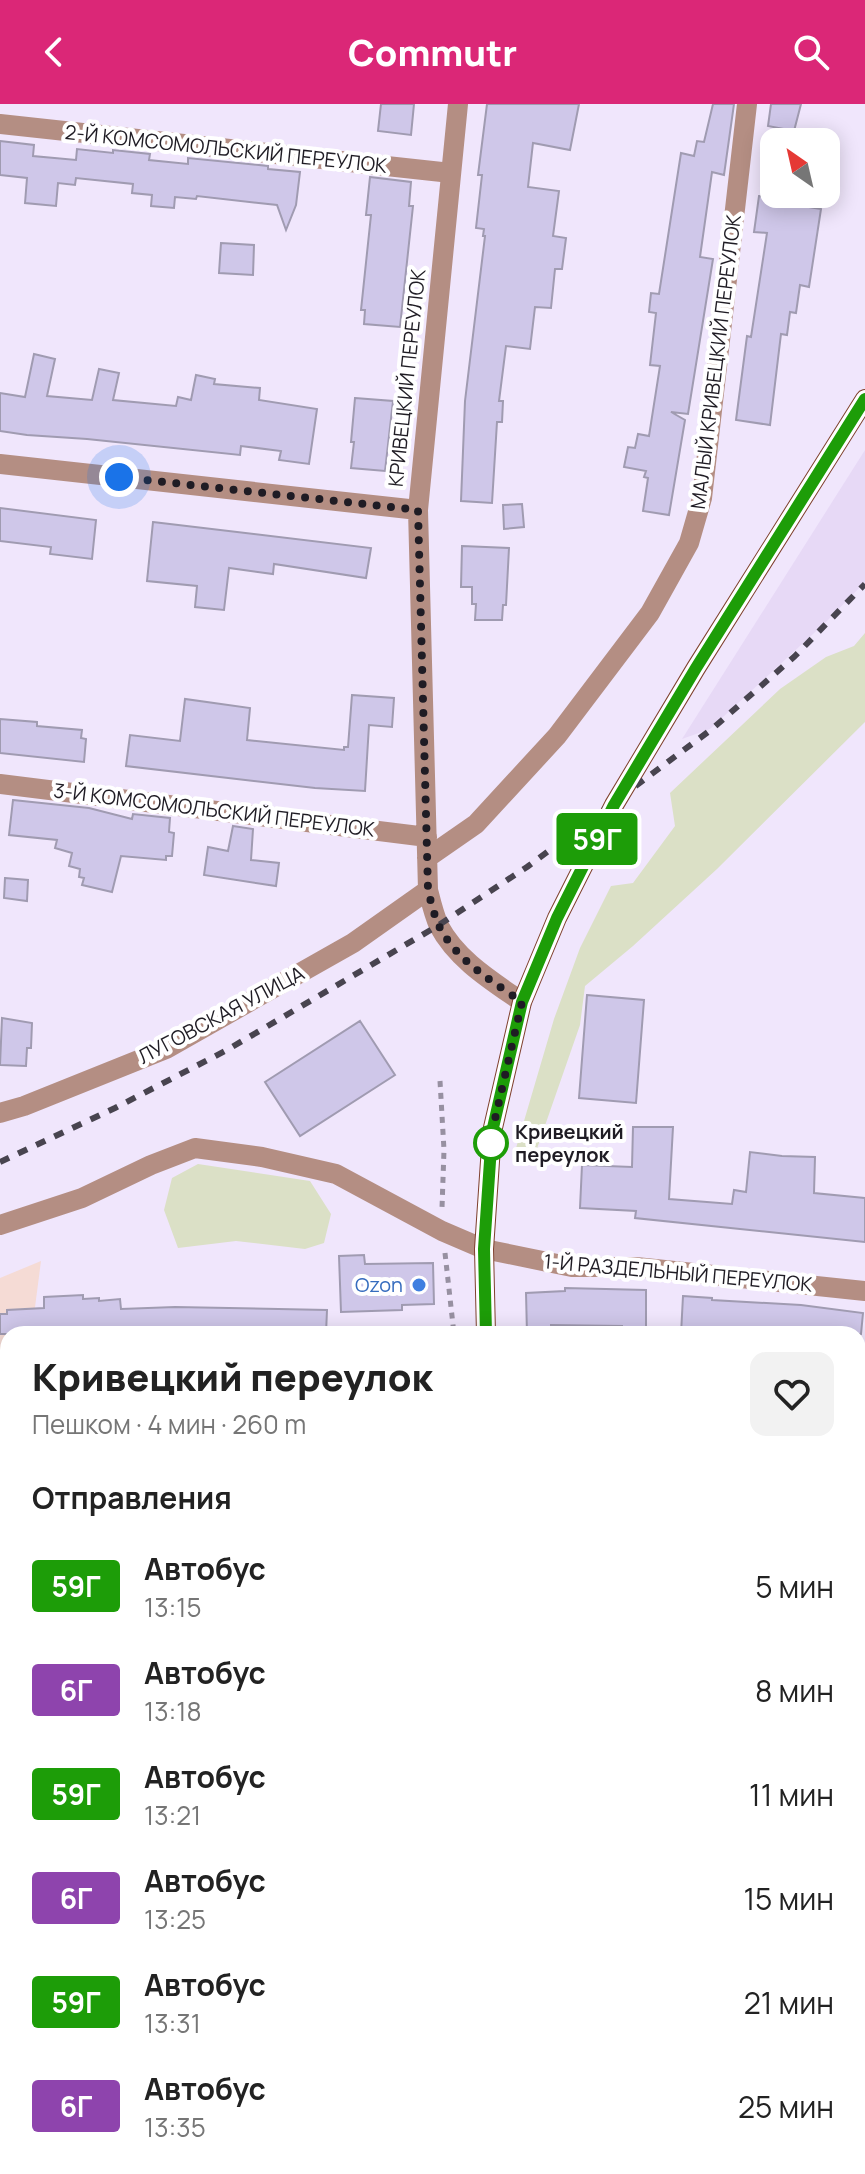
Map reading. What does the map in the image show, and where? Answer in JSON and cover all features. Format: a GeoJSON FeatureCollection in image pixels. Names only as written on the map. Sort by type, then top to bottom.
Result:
{"type":"FeatureCollection","features":[{"type":"Feature","properties":{"kind":"main road"},"geometry":{"type":"LineString","coordinates":[[486,1326],[484,1249],[492,1132],[522,1002],[557,918],[614,805],[865,399]]}},
{"type":"Feature","properties":{"kind":"street","name":"КРИВЕЦКИЙ ПЕРЕУЛОК"},"geometry":{"type":"LineString","coordinates":[[458,104],[418,510],[428,890],[439,925],[453,947],[480,972],[522,1002]]}},
{"type":"Feature","properties":{"kind":"street","name":"МАЛЫЙ КРИВЕЦКИЙ ПЕРЕУЛОК"},"geometry":{"type":"LineString","coordinates":[[427,858],[476,824],[557,736],[650,613],[689,543],[702,498],[747,104]]}},
{"type":"Feature","properties":{"kind":"street","name":"2-Й КОМСОМОЛЬСКИЙ ПЕРЕУЛОК"},"geometry":{"type":"LineString","coordinates":[[0,124],[451,173]]}},
{"type":"Feature","properties":{"kind":"street"},"geometry":{"type":"LineString","coordinates":[[0,464],[418,510]]}},
{"type":"Feature","properties":{"kind":"street","name":"3-Й КОМСОМОЛЬСКИЙ ПЕРЕУЛОК"},"geometry":{"type":"LineString","coordinates":[[0,784],[427,837]]}},
{"type":"Feature","properties":{"kind":"street","name":"ЛУГОВСКАЯ УЛИЦА"},"geometry":{"type":"LineString","coordinates":[[0,1113],[166,1049],[353,943],[428,890]]}},
{"type":"Feature","properties":{"kind":"street","name":"1-Й РАЗДЕЛЬНЫЙ ПЕРЕУЛОК"},"geometry":{"type":"LineString","coordinates":[[0,1225],[82,1198],[195,1148],[262,1157],[336,1174],[442,1231],[484,1249],[572,1267],[636,1267],[865,1291]]}},
{"type":"Feature","properties":{"kind":"shaded area"},"geometry":{"type":"Polygon","coordinates":[[[865,450],[865,582],[710,729],[682,739],[865,450]]]}},
{"type":"Feature","properties":{"kind":"shaded area"},"geometry":{"type":"Polygon","coordinates":[[[41,1261],[34,1315],[19,1326],[0,1326],[0,1278],[41,1261]]]}},
{"type":"Feature","properties":{"kind":"green space"},"geometry":{"type":"Polygon","coordinates":[[[865,633],[865,722],[717,869],[585,986],[580,1025],[533,1160],[514,1155],[554,1019],[580,948],[611,886],[633,883],[675,826],[670,793],[780,689],[826,657],[854,646],[865,633]]]}},
{"type":"Feature","properties":{"kind":"green space"},"geometry":{"type":"Polygon","coordinates":[[[198,1164],[310,1181],[331,1214],[324,1243],[305,1249],[236,1241],[178,1248],[164,1210],[172,1178],[198,1164]]]}},
{"type":"Feature","properties":{"kind":"building"},"geometry":{"type":"Polygon","coordinates":[[[381,104],[414,104],[411,135],[378,131],[381,104]]]}},
{"type":"Feature","properties":{"kind":"building"},"geometry":{"type":"Polygon","coordinates":[[[487,104],[579,104],[570,150],[533,143],[528,187],[559,191],[553,236],[566,238],[562,269],[555,269],[551,308],[535,307],[530,349],[506,346],[499,401],[503,401],[502,422],[497,422],[492,503],[461,501],[465,401],[485,236],[484,229],[476,228],[482,175],[478,175],[487,104]]]}},
{"type":"Feature","properties":{"kind":"building"},"geometry":{"type":"Polygon","coordinates":[[[713,104],[734,104],[724,175],[712,172],[700,257],[713,259],[688,414],[671,412],[685,420],[669,515],[643,511],[648,478],[644,477],[646,471],[624,467],[628,447],[635,448],[638,434],[649,436],[660,366],[650,365],[656,313],[649,312],[651,293],[659,294],[681,153],[694,156],[697,141],[704,142],[713,104]]]}},
{"type":"Feature","properties":{"kind":"building"},"geometry":{"type":"Polygon","coordinates":[[[771,104],[801,104],[795,128],[768,126],[771,104]]]}},
{"type":"Feature","properties":{"kind":"building"},"geometry":{"type":"Polygon","coordinates":[[[0,141],[34,145],[33,156],[76,160],[77,149],[113,153],[113,150],[150,154],[149,160],[188,164],[188,158],[300,172],[296,205],[286,230],[277,205],[197,196],[196,199],[175,197],[174,208],[151,206],[152,195],[132,193],[133,184],[76,178],[75,185],[58,183],[56,206],[25,203],[27,178],[0,175],[0,141]]]}},
{"type":"Feature","properties":{"kind":"building"},"geometry":{"type":"Polygon","coordinates":[[[370,177],[411,182],[409,206],[413,206],[400,327],[364,324],[365,310],[361,310],[371,215],[366,215],[370,177]]]}},
{"type":"Feature","properties":{"kind":"building"},"geometry":{"type":"Polygon","coordinates":[[[759,196],[760,208],[821,209],[809,287],[800,285],[796,313],[790,312],[787,335],[781,334],[770,425],[736,420],[747,336],[751,337],[767,233],[754,232],[759,196]]]}},
{"type":"Feature","properties":{"kind":"building"},"geometry":{"type":"Polygon","coordinates":[[[221,243],[254,245],[253,275],[219,273],[221,243]]]}},
{"type":"Feature","properties":{"kind":"building"},"geometry":{"type":"Polygon","coordinates":[[[34,354],[55,359],[47,396],[92,400],[99,369],[119,373],[113,400],[176,406],[178,397],[191,400],[196,375],[215,379],[214,384],[260,388],[259,400],[317,409],[309,464],[279,460],[281,451],[241,446],[240,455],[0,431],[0,393],[25,397],[34,354]]]}},
{"type":"Feature","properties":{"kind":"building"},"geometry":{"type":"Polygon","coordinates":[[[355,398],[393,401],[385,471],[351,468],[355,398]]]}},
{"type":"Feature","properties":{"kind":"building"},"geometry":{"type":"Polygon","coordinates":[[[522,504],[524,527],[504,529],[503,505],[522,504]]]}},
{"type":"Feature","properties":{"kind":"building"},"geometry":{"type":"Polygon","coordinates":[[[0,508],[96,520],[92,559],[50,554],[51,547],[0,541],[0,508]]]}},
{"type":"Feature","properties":{"kind":"building"},"geometry":{"type":"Polygon","coordinates":[[[153,522],[371,548],[366,578],[274,564],[273,574],[229,568],[224,610],[195,607],[197,586],[147,581],[153,522]]]}},
{"type":"Feature","properties":{"kind":"building"},"geometry":{"type":"Polygon","coordinates":[[[462,546],[509,548],[506,605],[503,605],[502,620],[475,620],[476,604],[472,604],[472,587],[461,587],[462,546]]]}},
{"type":"Feature","properties":{"kind":"building"},"geometry":{"type":"Polygon","coordinates":[[[352,695],[394,698],[392,727],[369,725],[365,791],[126,766],[130,735],[180,741],[185,699],[250,708],[247,740],[344,750],[348,747],[352,695]]]}},
{"type":"Feature","properties":{"kind":"building"},"geometry":{"type":"Polygon","coordinates":[[[0,719],[82,730],[81,738],[86,739],[84,762],[0,753],[0,719]]]}},
{"type":"Feature","properties":{"kind":"building"},"geometry":{"type":"Polygon","coordinates":[[[13,800],[89,808],[132,819],[133,814],[170,818],[169,832],[174,833],[172,856],[166,856],[166,860],[121,856],[112,892],[82,885],[84,878],[79,877],[80,869],[69,866],[72,853],[55,848],[57,840],[9,835],[13,800]]]}},
{"type":"Feature","properties":{"kind":"building"},"geometry":{"type":"Polygon","coordinates":[[[233,826],[253,829],[251,860],[279,863],[276,886],[204,875],[208,847],[228,851],[233,826]]]}},
{"type":"Feature","properties":{"kind":"building"},"geometry":{"type":"Polygon","coordinates":[[[5,878],[28,880],[27,901],[4,898],[5,878]]]}},
{"type":"Feature","properties":{"kind":"building"},"geometry":{"type":"Polygon","coordinates":[[[587,995],[644,1000],[636,1103],[579,1098],[587,995]]]}},
{"type":"Feature","properties":{"kind":"building"},"geometry":{"type":"Polygon","coordinates":[[[2,1018],[32,1023],[31,1048],[27,1048],[26,1066],[0,1065],[2,1018]]]}},
{"type":"Feature","properties":{"kind":"building"},"geometry":{"type":"Polygon","coordinates":[[[360,1021],[395,1075],[300,1136],[265,1082],[360,1021]]]}},
{"type":"Feature","properties":{"kind":"building"},"geometry":{"type":"Polygon","coordinates":[[[633,1127],[673,1127],[669,1199],[732,1204],[734,1190],[746,1192],[750,1152],[815,1157],[814,1193],[865,1198],[865,1242],[635,1218],[636,1211],[580,1208],[582,1165],[632,1167],[633,1127]]]}},
{"type":"Feature","properties":{"kind":"building"},"geometry":{"type":"Polygon","coordinates":[[[364,1255],[365,1264],[433,1263],[434,1304],[402,1305],[402,1310],[341,1312],[339,1256],[364,1255]]]}},
{"type":"Feature","properties":{"kind":"building"},"geometry":{"type":"Polygon","coordinates":[[[565,1288],[646,1290],[646,1326],[527,1326],[526,1293],[565,1291],[565,1288]]]}},
{"type":"Feature","properties":{"kind":"building"},"geometry":{"type":"Polygon","coordinates":[[[83,1295],[83,1299],[99,1298],[99,1301],[120,1299],[121,1309],[327,1310],[326,1326],[0,1326],[0,1314],[7,1314],[7,1310],[44,1308],[44,1297],[83,1295]]]}},
{"type":"Feature","properties":{"kind":"building"},"geometry":{"type":"Polygon","coordinates":[[[683,1296],[863,1313],[862,1326],[681,1326],[683,1296]]]}},
{"type":"Feature","properties":{"kind":"railway"},"geometry":{"type":"LineString","coordinates":[[0,1162],[115,1108],[227,1050],[439,925],[527,867],[712,729],[795,656],[865,584]]}},
{"type":"Feature","properties":{"kind":"bus line","name":"59Г"},"geometry":{"type":"LineString","coordinates":[[486,1326],[484,1249],[492,1132],[522,1002],[557,918],[614,805],[865,399]]}},
{"type":"Feature","properties":{"kind":"place","name":"Кривецкий переулок"},"geometry":{"type":"Point","coordinates":[491,1143]}},
{"type":"Feature","properties":{"kind":"place","name":"Ozon"},"geometry":{"type":"Point","coordinates":[419,1285]}},
{"type":"Feature","properties":{"kind":"route"},"geometry":{"type":"LineString","coordinates":[[119,477],[418,510],[428,890],[439,925],[453,947],[480,972],[522,1002],[491,1143]]}}]}
